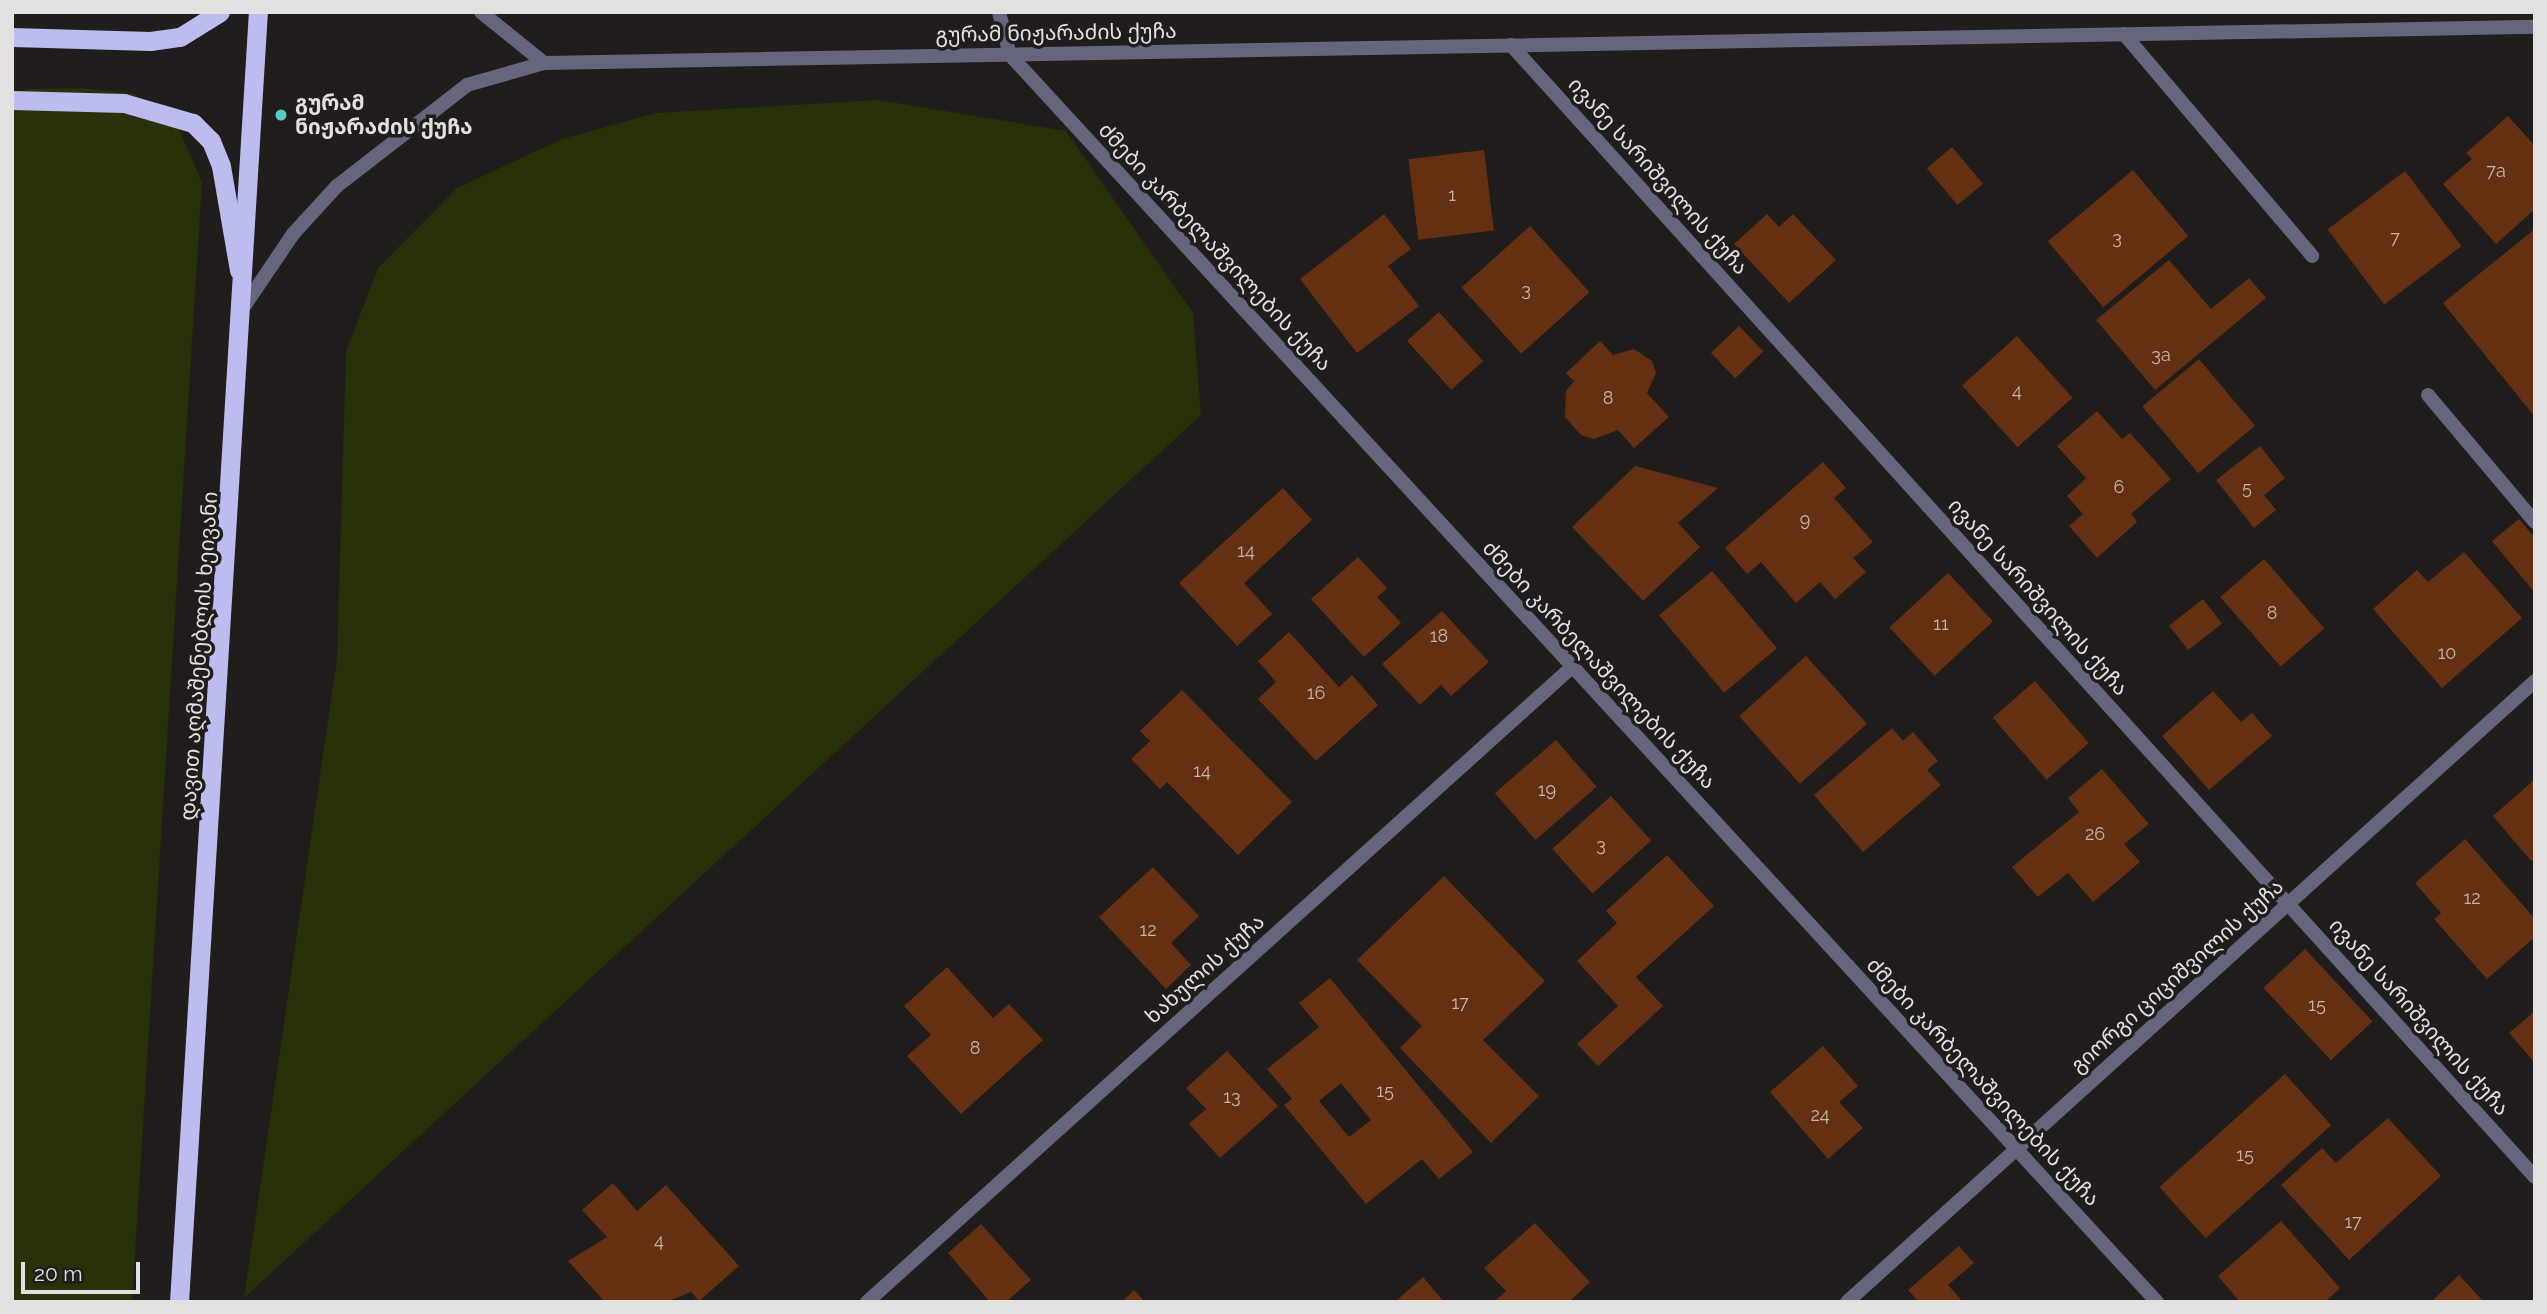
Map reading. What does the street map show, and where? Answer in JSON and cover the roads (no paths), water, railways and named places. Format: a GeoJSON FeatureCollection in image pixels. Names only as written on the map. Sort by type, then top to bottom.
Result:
{"type":"FeatureCollection","features":[{"type":"Feature","properties":{"kind":"highway"},"geometry":{"type":"LineString","coordinates":[[12,37],[150,41],[180,37],[220,12]]}},
{"type":"Feature","properties":{"kind":"highway","name":"დავით აღმაშენებლის ხეივანი"},"geometry":{"type":"LineString","coordinates":[[179,1302],[245,306],[258,12]]}},
{"type":"Feature","properties":{"kind":"highway"},"geometry":{"type":"LineString","coordinates":[[12,100],[124,103],[193,123],[221,166],[245,306]]}},
{"type":"Feature","properties":{"kind":"street"},"geometry":{"type":"LineString","coordinates":[[481,12],[544,63]]}},
{"type":"Feature","properties":{"kind":"street"},"geometry":{"type":"LineString","coordinates":[[999,12],[1010,55]]}},
{"type":"Feature","properties":{"kind":"street","name":"გურამ ნიჟარაძის ქუჩა"},"geometry":{"type":"LineString","coordinates":[[245,306],[293,234],[337,186],[467,85],[544,63],[2535,27]]}},
{"type":"Feature","properties":{"kind":"street"},"geometry":{"type":"LineString","coordinates":[[2124,34],[2312,256]]}},
{"type":"Feature","properties":{"kind":"street","name":"ივანე სარიშვილის ქუჩა"},"geometry":{"type":"LineString","coordinates":[[1511,45],[2535,1177]]}},
{"type":"Feature","properties":{"kind":"street","name":"ძმები კარბელაშვილების ქუჩა"},"geometry":{"type":"LineString","coordinates":[[1010,55],[2157,1302]]}},
{"type":"Feature","properties":{"kind":"street"},"geometry":{"type":"LineString","coordinates":[[2428,395],[2535,522]]}},
{"type":"Feature","properties":{"kind":"street","name":"ხახულის ქუჩა"},"geometry":{"type":"LineString","coordinates":[[867,1302],[1572,667]]}},
{"type":"Feature","properties":{"kind":"street","name":"გიორგი ციციშვილის ქუჩა"},"geometry":{"type":"LineString","coordinates":[[1847,1302],[2535,681]]}},
{"type":"Feature","properties":{"kind":"place","name":"გურამ ნიჟარაძის ქუჩა"},"geometry":{"type":"Point","coordinates":[281,115]}}]}
